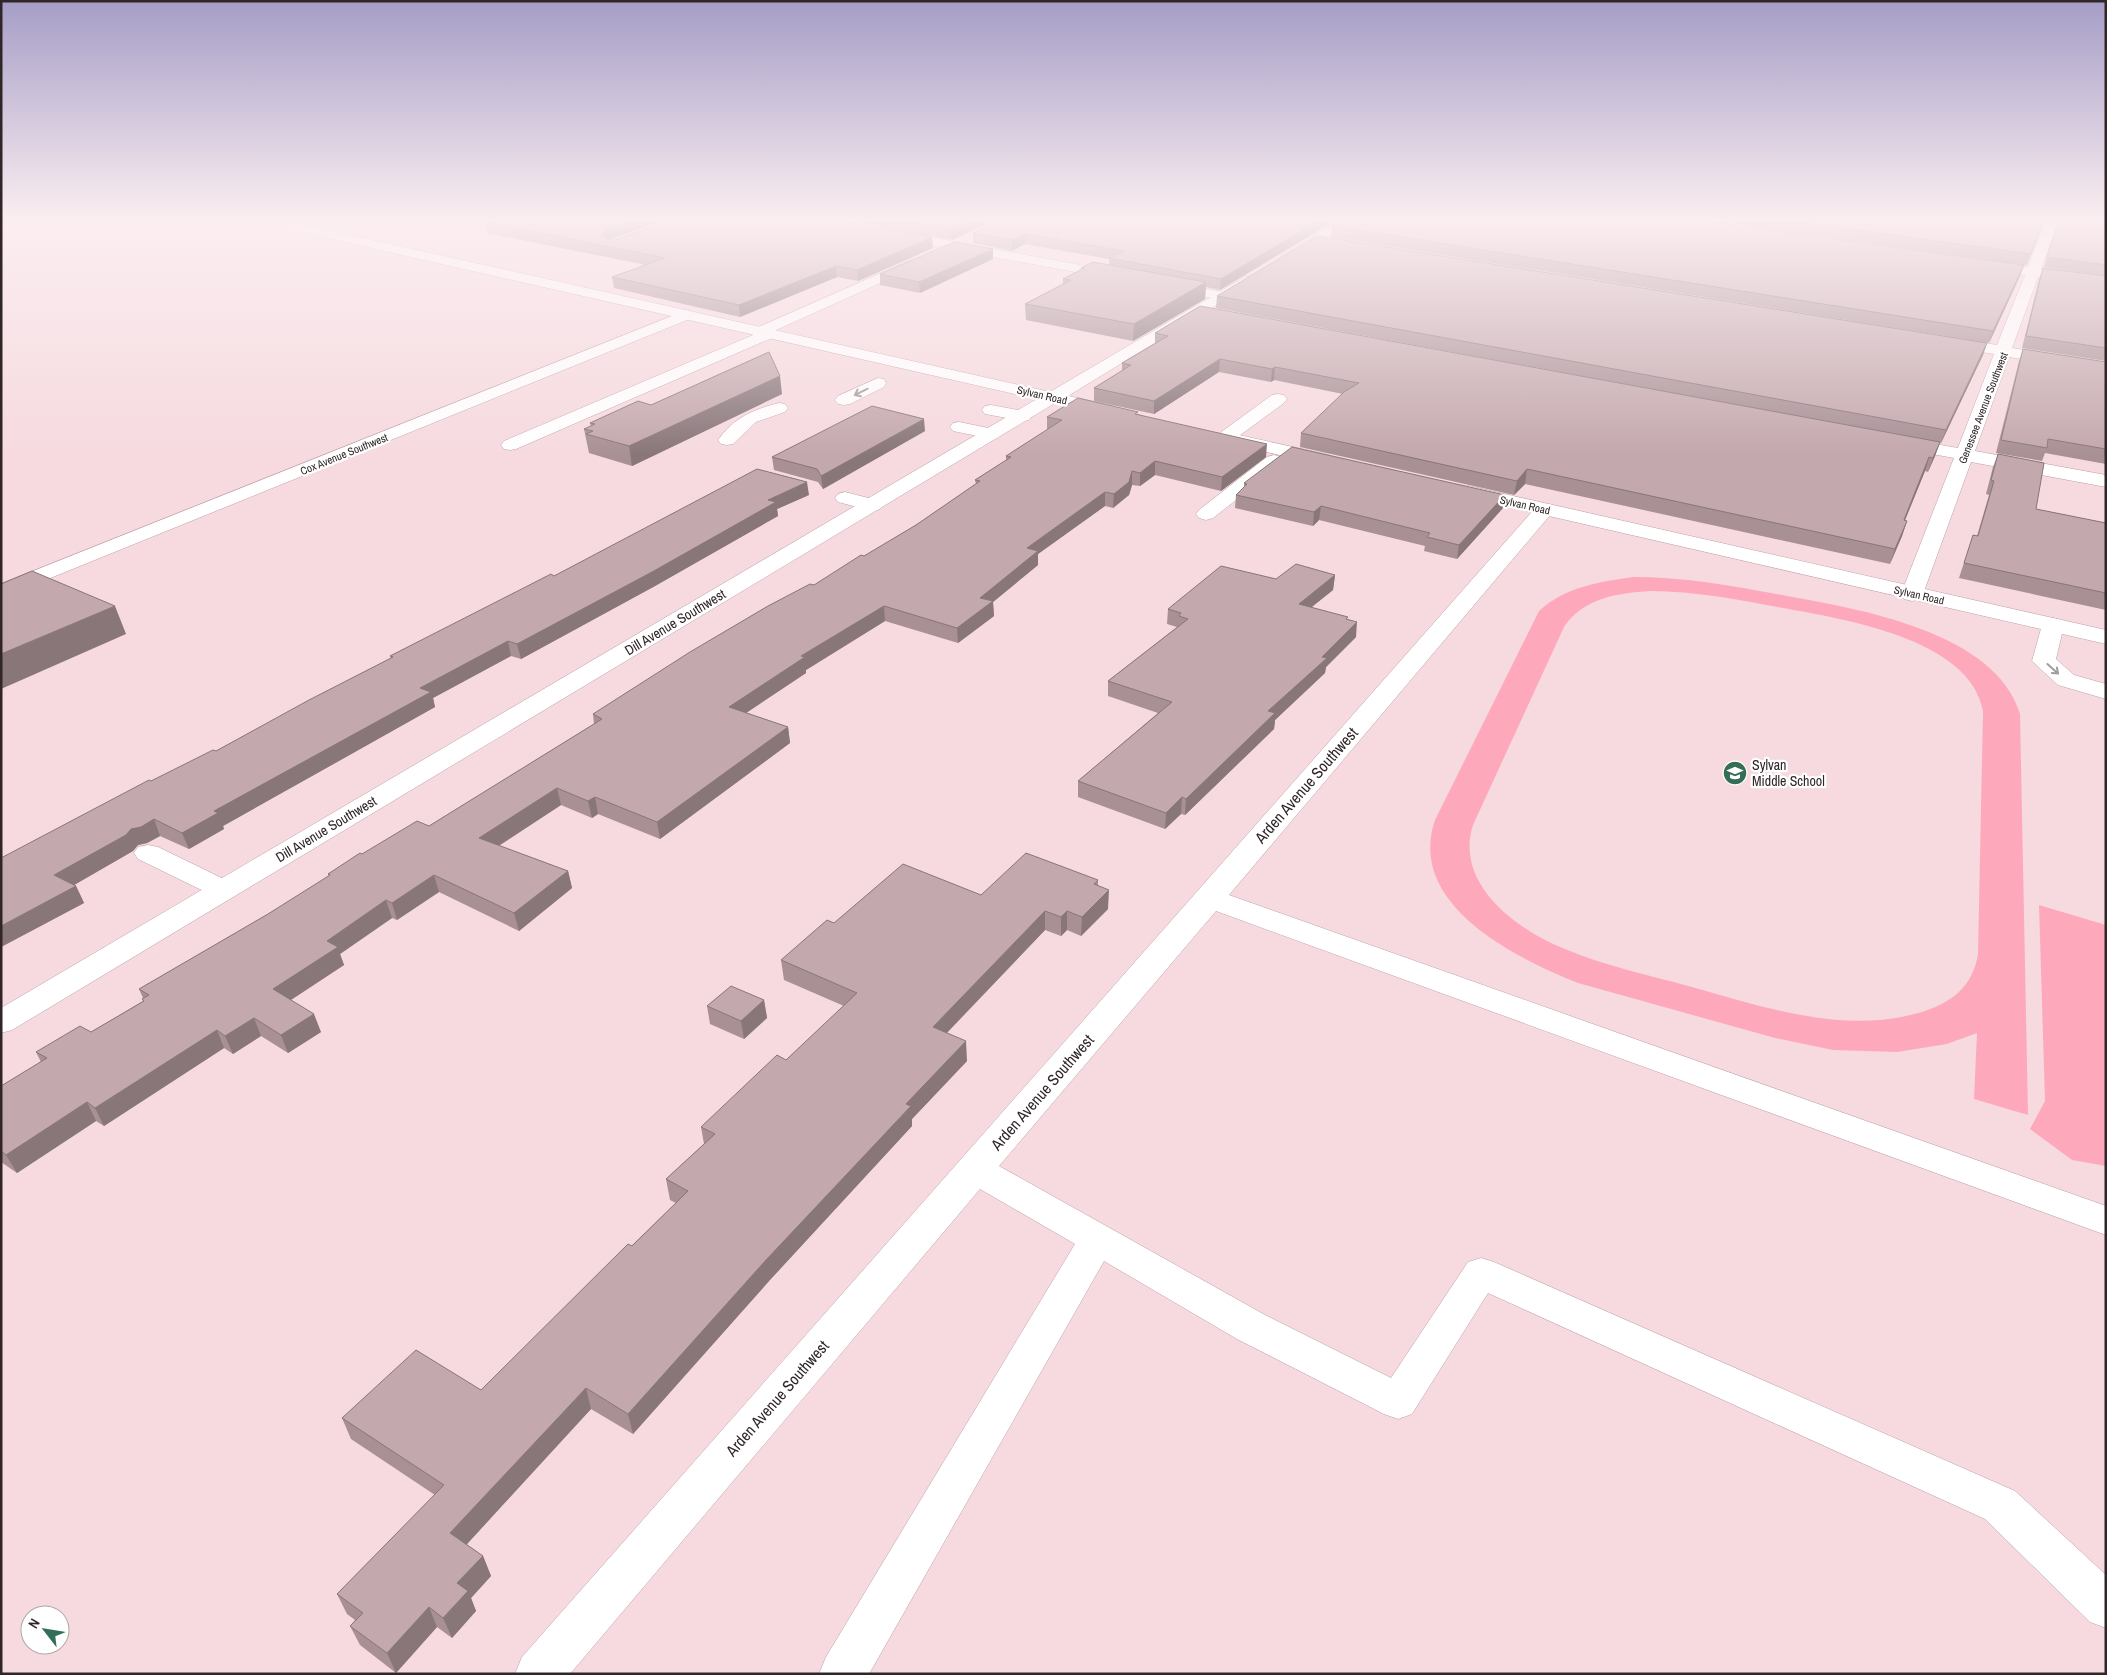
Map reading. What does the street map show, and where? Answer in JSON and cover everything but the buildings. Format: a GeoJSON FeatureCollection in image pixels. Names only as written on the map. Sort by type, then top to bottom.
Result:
{"type":"FeatureCollection","features":[{"type":"Feature","properties":{"kind":"street","name":"Sylvan Road"},"geometry":{"type":"LineString","coordinates":[[617,299],[1121,413]]}},
{"type":"Feature","properties":{"kind":"street"},"geometry":{"type":"LineString","coordinates":[[510,445],[835,299]]}},
{"type":"Feature","properties":{"kind":"street","name":"Dill Avenue Southwest"},"geometry":{"type":"LineString","coordinates":[[1,1022],[1218,299]]}},
{"type":"Feature","properties":{"kind":"street","name":"Genessee Avenue Southwest"},"geometry":{"type":"LineString","coordinates":[[1912,594],[2023,299]]}},
{"type":"Feature","properties":{"kind":"street"},"geometry":{"type":"LineString","coordinates":[[1198,311],[1224,316]]}},
{"type":"Feature","properties":{"kind":"street","name":"Cox Avenue Southwest"},"geometry":{"type":"LineString","coordinates":[[1,592],[687,315]]}},
{"type":"Feature","properties":{"kind":"street"},"geometry":{"type":"LineString","coordinates":[[1939,341],[2106,368]]}},
{"type":"Feature","properties":{"kind":"street"},"geometry":{"type":"LineString","coordinates":[[844,400],[878,383]]}},
{"type":"Feature","properties":{"kind":"street"},"geometry":{"type":"LineString","coordinates":[[1226,437],[1278,399]]}},
{"type":"Feature","properties":{"kind":"street"},"geometry":{"type":"LineString","coordinates":[[727,440],[742,424],[759,412],[779,408]]}},
{"type":"Feature","properties":{"kind":"street"},"geometry":{"type":"LineString","coordinates":[[991,410],[1023,416]]}},
{"type":"Feature","properties":{"kind":"street"},"geometry":{"type":"LineString","coordinates":[[959,427],[992,434]]}},
{"type":"Feature","properties":{"kind":"street"},"geometry":{"type":"LineString","coordinates":[[1207,432],[1335,462]]}},
{"type":"Feature","properties":{"kind":"street"},"geometry":{"type":"LineString","coordinates":[[1888,440],[2106,481]]}},
{"type":"Feature","properties":{"kind":"street"},"geometry":{"type":"LineString","coordinates":[[1206,514],[1288,451]]}},
{"type":"Feature","properties":{"kind":"street","name":"Sylvan Road"},"geometry":{"type":"LineString","coordinates":[[1450,488],[2106,637]]}},
{"type":"Feature","properties":{"kind":"street"},"geometry":{"type":"LineString","coordinates":[[845,498],[873,505]]}},
{"type":"Feature","properties":{"kind":"street","name":"Arden Avenue Southwest"},"geometry":{"type":"LineString","coordinates":[[539,1674],[1544,510]]}},
{"type":"Feature","properties":{"kind":"street"},"geometry":{"type":"LineString","coordinates":[[2053,625],[2044,661],[2066,680],[2106,692]]}},
{"type":"Feature","properties":{"kind":"street"},"geometry":{"type":"LineString","coordinates":[[148,852],[224,890]]}},
{"type":"Feature","properties":{"kind":"street"},"geometry":{"type":"LineString","coordinates":[[1209,898],[2106,1220]]}},
{"type":"Feature","properties":{"kind":"street"},"geometry":{"type":"LineString","coordinates":[[975,1170],[1098,1238],[1251,1327],[1398,1401],[1481,1273],[2000,1505],[2106,1606]]}},
{"type":"Feature","properties":{"kind":"street"},"geometry":{"type":"LineString","coordinates":[[843,1674],[1098,1238]]}},
{"type":"Feature","properties":{"kind":"shaded area"},"geometry":{"type":"Polygon","coordinates":[[[1633,577],[1672,579],[1748,589],[1817,601],[1886,617],[1922,629],[1955,644],[1984,663],[2006,686],[2020,714],[2028,1115],[1974,1099],[1977,1033],[1947,1044],[1897,1052],[1833,1050],[1775,1038],[1578,983],[1525,959],[1498,943],[1472,924],[1451,902],[1436,878],[1430,850],[1435,820],[1539,611],[1560,596],[1571,591],[1595,584],[1633,577]],[[1667,591],[1626,593],[1602,599],[1581,609],[1564,627],[1473,825],[1470,846],[1473,867],[1481,885],[1494,902],[1510,917],[1546,941],[1565,949],[1611,965],[1778,1010],[1837,1020],[1866,1021],[1895,1018],[1925,1011],[1953,997],[1972,975],[1978,954],[1983,711],[1973,686],[1955,666],[1930,649],[1900,636],[1869,626],[1837,618],[1734,599],[1667,591]]]}},
{"type":"Feature","properties":{"kind":"shaded area"},"geometry":{"type":"Polygon","coordinates":[[[2039,905],[2106,925],[2106,1166],[2072,1160],[2030,1129],[2045,1101],[2039,905]]]}},
{"type":"Feature","properties":{"kind":"place","name":"Sylvan Middle School"},"geometry":{"type":"Point","coordinates":[1735,773]}}]}
